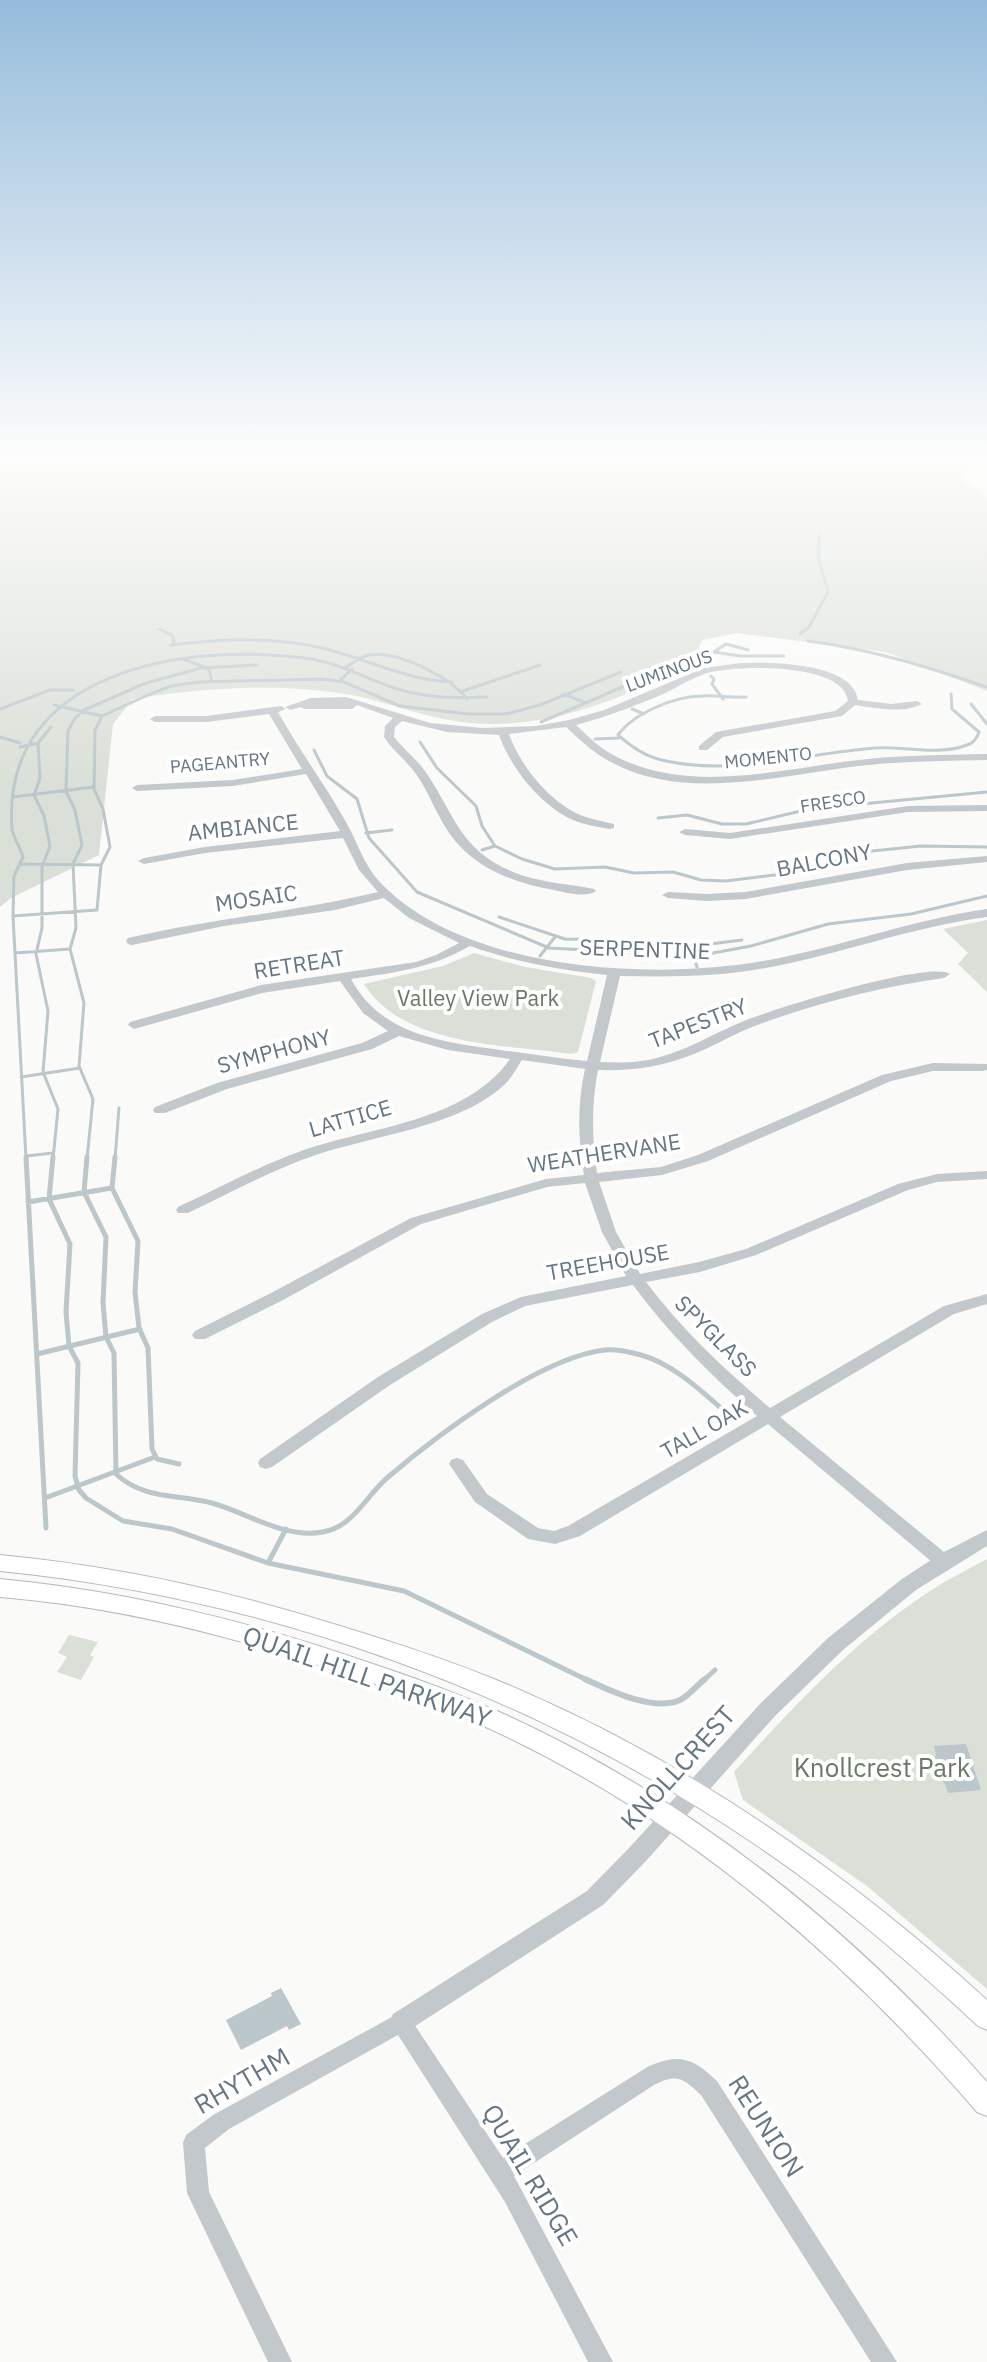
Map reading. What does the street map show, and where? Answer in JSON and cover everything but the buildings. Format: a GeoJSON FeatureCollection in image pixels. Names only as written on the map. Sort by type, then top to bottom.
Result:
{"type":"FeatureCollection","features":[{"type":"Feature","properties":{"kind":"main road","name":"QUAIL HILL PARKWAY"},"geometry":{"type":"LineString","coordinates":[[0,1563],[88,1573],[172,1588],[248,1607],[395,1652],[485,1685],[567,1722],[693,1792],[771,1841],[866,1912],[987,2017]]}},
{"type":"Feature","properties":{"kind":"main road","name":"QUAIL HILL PARKWAY"},"geometry":{"type":"LineString","coordinates":[[0,1588],[103,1600],[179,1615],[255,1635],[404,1683],[534,1739],[671,1818],[768,1890],[840,1950],[910,2017],[987,2103]]}},
{"type":"Feature","properties":{"kind":"street","name":"LUMINOUS"},"geometry":{"type":"LineString","coordinates":[[155,719],[206,719],[290,707],[373,708],[438,727],[503,731],[568,723],[658,692],[700,673],[735,666],[799,668],[822,672],[847,685],[853,702]]}},
{"type":"Feature","properties":{"kind":"street"},"geometry":{"type":"LineString","coordinates":[[703,748],[720,734],[830,716],[843,711],[853,702],[895,707],[917,704]]}},
{"type":"Feature","properties":{"kind":"street","name":"SERPENTINE"},"geometry":{"type":"LineString","coordinates":[[272,710],[307,771],[339,818],[358,862],[385,894],[420,918],[469,942],[545,963],[614,973],[698,973],[752,967],[987,913]]}},
{"type":"Feature","properties":{"kind":"street"},"geometry":{"type":"LineString","coordinates":[[400,718],[390,726],[389,737],[421,773],[464,844],[490,863],[517,876],[554,888],[590,891]]}},
{"type":"Feature","properties":{"kind":"street","name":"MOMENTO"},"geometry":{"type":"LineString","coordinates":[[568,723],[604,754],[618,761],[649,772],[691,778],[747,778],[870,762],[987,757]]}},
{"type":"Feature","properties":{"kind":"street"},"geometry":{"type":"LineString","coordinates":[[503,731],[512,756],[565,811],[578,818],[610,826]]}},
{"type":"Feature","properties":{"kind":"street","name":"PAGEANTRY"},"geometry":{"type":"LineString","coordinates":[[137,788],[233,783],[307,771]]}},
{"type":"Feature","properties":{"kind":"street","name":"FRESCO"},"geometry":{"type":"LineString","coordinates":[[685,832],[730,836],[908,809],[987,808]]}},
{"type":"Feature","properties":{"kind":"street","name":"AMBIANCE"},"geometry":{"type":"LineString","coordinates":[[144,861],[217,848],[346,834]]}},
{"type":"Feature","properties":{"kind":"street","name":"BALCONY"},"geometry":{"type":"LineString","coordinates":[[668,895],[706,898],[745,894],[921,862],[987,859]]}},
{"type":"Feature","properties":{"kind":"street","name":"MOSAIC"},"geometry":{"type":"LineString","coordinates":[[132,941],[224,922],[335,906],[385,894]]}},
{"type":"Feature","properties":{"kind":"street","name":"RETREAT"},"geometry":{"type":"LineString","coordinates":[[134,1025],[244,992],[429,962],[469,942]]}},
{"type":"Feature","properties":{"kind":"street","name":"SPYGLASS"},"geometry":{"type":"LineString","coordinates":[[614,973],[592,1066],[584,1123],[590,1178],[602,1215],[637,1281],[664,1317],[698,1353],[768,1417],[944,1562]]}},
{"type":"Feature","properties":{"kind":"street","name":"TAPESTRY"},"geometry":{"type":"LineString","coordinates":[[344,977],[362,1006],[399,1031],[436,1044],[620,1068],[667,1060],[751,1023],[796,1008],[885,984],[944,974]]}},
{"type":"Feature","properties":{"kind":"street","name":"SYMPHONY"},"geometry":{"type":"LineString","coordinates":[[160,1110],[222,1086],[367,1046],[399,1031]]}},
{"type":"Feature","properties":{"kind":"street","name":"LATTICE"},"geometry":{"type":"LineString","coordinates":[[183,1210],[303,1155],[453,1109],[500,1080],[518,1056]]}},
{"type":"Feature","properties":{"kind":"street","name":"WEATHERVANE"},"geometry":{"type":"LineString","coordinates":[[200,1335],[416,1221],[528,1187],[635,1175],[690,1162],[903,1073],[940,1066],[982,1067]]}},
{"type":"Feature","properties":{"kind":"street","name":"TREEHOUSE"},"geometry":{"type":"LineString","coordinates":[[266,1463],[384,1381],[502,1310],[543,1296],[637,1281],[751,1252],[903,1187],[946,1177],[987,1175]]}},
{"type":"Feature","properties":{"kind":"street","name":"TALL OAK"},"geometry":{"type":"LineString","coordinates":[[457,1464],[481,1498],[493,1509],[540,1537],[555,1538],[574,1531],[949,1310],[987,1299]]}},
{"type":"Feature","properties":{"kind":"street","name":"KNOLLCREST"},"geometry":{"type":"LineString","coordinates":[[401,2022],[581,1909],[622,1873],[693,1792],[805,1674],[877,1612],[944,1562],[987,1537]]}},
{"type":"Feature","properties":{"kind":"street","name":"QUAIL RIDGE"},"geometry":{"type":"LineString","coordinates":[[401,2022],[500,2173],[601,2362]]}},
{"type":"Feature","properties":{"kind":"street","name":"RHYTHM"},"geometry":{"type":"LineString","coordinates":[[280,2362],[198,2193],[194,2143],[221,2122],[401,2022]]}},
{"type":"Feature","properties":{"kind":"street","name":"REUNION"},"geometry":{"type":"LineString","coordinates":[[500,2173],[646,2078],[664,2069],[679,2067],[692,2071],[709,2088],[885,2362]]}},
{"type":"Feature","properties":{"kind":"green space"},"geometry":{"type":"Polygon","coordinates":[[[0,566],[987,566],[987,691],[886,652],[737,633],[702,640],[692,665],[643,687],[568,714],[516,723],[452,721],[346,694],[293,689],[213,690],[133,699],[113,724],[99,855],[11,898],[0,907],[0,566]]]}},
{"type":"Feature","properties":{"kind":"green space"},"geometry":{"type":"Polygon","coordinates":[[[987,920],[987,992],[958,964],[968,953],[943,929],[987,920]]]}},
{"type":"Feature","properties":{"kind":"green space","name":"Valley View Park"},"geometry":{"type":"Polygon","coordinates":[[[474,953],[596,981],[578,1052],[571,1054],[487,1044],[429,1031],[404,1020],[382,1005],[364,984],[443,966],[474,953]]]}},
{"type":"Feature","properties":{"kind":"green space","name":"Knollcrest Park"},"geometry":{"type":"Polygon","coordinates":[[[987,1559],[987,1989],[867,1886],[743,1800],[734,1772],[803,1698],[878,1629],[933,1589],[987,1559]]]}},
{"type":"Feature","properties":{"kind":"green space"},"geometry":{"type":"Polygon","coordinates":[[[69,1635],[98,1642],[90,1655],[94,1657],[81,1680],[57,1672],[67,1657],[58,1653],[69,1635]]]}},
{"type":"Feature","properties":{"kind":"shaded area"},"geometry":{"type":"Polygon","coordinates":[[[966,1744],[981,1790],[948,1793],[945,1784],[933,1771],[934,1746],[966,1744]]]}},
{"type":"Feature","properties":{"kind":"shaded area"},"geometry":{"type":"Polygon","coordinates":[[[281,1988],[301,2024],[289,2030],[287,2026],[241,2050],[226,2020],[281,1988]]]}},
{"type":"Feature","properties":{"kind":"waterway"},"geometry":{"type":"LineString","coordinates":[[800,634],[809,627],[828,592],[821,566]]}},
{"type":"Feature","properties":{"kind":"waterway"},"geometry":{"type":"LineString","coordinates":[[160,629],[173,636],[174,644]]}},
{"type":"Feature","properties":{"kind":"waterway"},"geometry":{"type":"LineString","coordinates":[[171,645],[268,640],[326,649],[358,659]]}},
{"type":"Feature","properties":{"kind":"waterway"},"geometry":{"type":"LineString","coordinates":[[808,641],[899,660],[987,687]]}},
{"type":"Feature","properties":{"kind":"waterway"},"geometry":{"type":"LineString","coordinates":[[714,652],[726,644],[748,650]]}},
{"type":"Feature","properties":{"kind":"waterway"},"geometry":{"type":"LineString","coordinates":[[678,676],[714,652]]}},
{"type":"Feature","properties":{"kind":"waterway"},"geometry":{"type":"LineString","coordinates":[[714,652],[740,656],[784,656]]}},
{"type":"Feature","properties":{"kind":"waterway"},"geometry":{"type":"LineString","coordinates":[[184,660],[260,654],[305,658],[350,670]]}},
{"type":"Feature","properties":{"kind":"waterway"},"geometry":{"type":"LineString","coordinates":[[358,659],[381,655],[394,657],[422,667],[447,681]]}},
{"type":"Feature","properties":{"kind":"waterway"},"geometry":{"type":"LineString","coordinates":[[346,667],[358,659]]}},
{"type":"Feature","properties":{"kind":"waterway"},"geometry":{"type":"LineString","coordinates":[[358,659],[419,678],[447,681]]}},
{"type":"Feature","properties":{"kind":"waterway"},"geometry":{"type":"LineString","coordinates":[[63,707],[112,677],[184,660]]}},
{"type":"Feature","properties":{"kind":"waterway"},"geometry":{"type":"LineString","coordinates":[[184,660],[206,668]]}},
{"type":"Feature","properties":{"kind":"waterway"},"geometry":{"type":"LineString","coordinates":[[206,668],[257,665]]}},
{"type":"Feature","properties":{"kind":"waterway"},"geometry":{"type":"LineString","coordinates":[[463,691],[540,665]]}},
{"type":"Feature","properties":{"kind":"waterway"},"geometry":{"type":"LineString","coordinates":[[82,711],[146,683],[206,668]]}},
{"type":"Feature","properties":{"kind":"waterway"},"geometry":{"type":"LineString","coordinates":[[206,668],[209,669],[212,682]]}},
{"type":"Feature","properties":{"kind":"waterway"},"geometry":{"type":"LineString","coordinates":[[339,681],[350,670]]}},
{"type":"Feature","properties":{"kind":"waterway"},"geometry":{"type":"LineString","coordinates":[[350,670],[408,692],[466,698]]}},
{"type":"Feature","properties":{"kind":"waterway"},"geometry":{"type":"LineString","coordinates":[[566,695],[621,672]]}},
{"type":"Feature","properties":{"kind":"waterway"},"geometry":{"type":"LineString","coordinates":[[711,676],[714,679],[712,684],[721,696]]}},
{"type":"Feature","properties":{"kind":"waterway"},"geometry":{"type":"LineString","coordinates":[[212,682],[322,679],[344,682],[400,706],[468,714],[506,714],[566,695]]}},
{"type":"Feature","properties":{"kind":"waterway"},"geometry":{"type":"LineString","coordinates":[[541,722],[641,679]]}},
{"type":"Feature","properties":{"kind":"waterway"},"geometry":{"type":"LineString","coordinates":[[447,681],[452,682]]}},
{"type":"Feature","properties":{"kind":"waterway"},"geometry":{"type":"LineString","coordinates":[[447,681],[466,698]]}},
{"type":"Feature","properties":{"kind":"waterway"},"geometry":{"type":"LineString","coordinates":[[102,716],[171,686],[212,682]]}},
{"type":"Feature","properties":{"kind":"waterway"},"geometry":{"type":"LineString","coordinates":[[0,709],[50,690],[73,690]]}},
{"type":"Feature","properties":{"kind":"waterway"},"geometry":{"type":"LineString","coordinates":[[643,714],[618,735],[652,757],[692,765],[744,765],[875,748],[945,750],[969,744],[979,732],[952,709],[951,694]]}},
{"type":"Feature","properties":{"kind":"waterway"},"geometry":{"type":"LineString","coordinates":[[566,695],[584,702]]}},
{"type":"Feature","properties":{"kind":"waterway"},"geometry":{"type":"LineString","coordinates":[[643,714],[691,697],[721,696]]}},
{"type":"Feature","properties":{"kind":"waterway"},"geometry":{"type":"LineString","coordinates":[[721,696],[746,697]]}},
{"type":"Feature","properties":{"kind":"waterway"},"geometry":{"type":"LineString","coordinates":[[466,698],[487,697]]}},
{"type":"Feature","properties":{"kind":"waterway"},"geometry":{"type":"LineString","coordinates":[[971,704],[987,724]]}},
{"type":"Feature","properties":{"kind":"waterway"},"geometry":{"type":"LineString","coordinates":[[54,705],[63,707]]}},
{"type":"Feature","properties":{"kind":"waterway"},"geometry":{"type":"LineString","coordinates":[[31,745],[37,732],[63,707]]}},
{"type":"Feature","properties":{"kind":"waterway"},"geometry":{"type":"LineString","coordinates":[[63,707],[82,711]]}},
{"type":"Feature","properties":{"kind":"waterway"},"geometry":{"type":"LineString","coordinates":[[632,709],[643,714]]}},
{"type":"Feature","properties":{"kind":"waterway"},"geometry":{"type":"LineString","coordinates":[[66,790],[68,731],[82,711]]}},
{"type":"Feature","properties":{"kind":"waterway"},"geometry":{"type":"LineString","coordinates":[[82,711],[102,716]]}},
{"type":"Feature","properties":{"kind":"waterway"},"geometry":{"type":"LineString","coordinates":[[101,865],[110,847],[103,809],[94,789],[95,730],[102,716]]}},
{"type":"Feature","properties":{"kind":"waterway"},"geometry":{"type":"LineString","coordinates":[[38,743],[51,727]]}},
{"type":"Feature","properties":{"kind":"waterway"},"geometry":{"type":"LineString","coordinates":[[0,737],[20,743]]}},
{"type":"Feature","properties":{"kind":"waterway"},"geometry":{"type":"LineString","coordinates":[[595,739],[619,738]]}},
{"type":"Feature","properties":{"kind":"waterway"},"geometry":{"type":"LineString","coordinates":[[420,742],[437,768],[476,806],[482,826],[495,846]]}},
{"type":"Feature","properties":{"kind":"waterway"},"geometry":{"type":"LineString","coordinates":[[31,745],[38,743]]}},
{"type":"Feature","properties":{"kind":"waterway"},"geometry":{"type":"LineString","coordinates":[[34,794],[40,778],[38,743]]}},
{"type":"Feature","properties":{"kind":"waterway"},"geometry":{"type":"LineString","coordinates":[[15,797],[17,775],[31,745]]}},
{"type":"Feature","properties":{"kind":"waterway"},"geometry":{"type":"LineString","coordinates":[[20,747],[31,745]]}},
{"type":"Feature","properties":{"kind":"waterway"},"geometry":{"type":"LineString","coordinates":[[314,750],[327,776],[357,799],[367,833]]}},
{"type":"Feature","properties":{"kind":"waterway"},"geometry":{"type":"LineString","coordinates":[[66,790],[94,787]]}},
{"type":"Feature","properties":{"kind":"waterway"},"geometry":{"type":"LineString","coordinates":[[34,794],[66,790]]}},
{"type":"Feature","properties":{"kind":"waterway"},"geometry":{"type":"LineString","coordinates":[[66,790],[75,810],[82,845],[73,865]]}},
{"type":"Feature","properties":{"kind":"waterway"},"geometry":{"type":"LineString","coordinates":[[658,818],[687,815],[722,824],[746,824],[809,809],[987,792]]}},
{"type":"Feature","properties":{"kind":"waterway"},"geometry":{"type":"LineString","coordinates":[[15,797],[34,794]]}},
{"type":"Feature","properties":{"kind":"waterway"},"geometry":{"type":"LineString","coordinates":[[34,794],[44,816],[50,846],[43,864]]}},
{"type":"Feature","properties":{"kind":"waterway"},"geometry":{"type":"LineString","coordinates":[[13,916],[14,876],[23,857],[12,829],[15,797]]}},
{"type":"Feature","properties":{"kind":"waterway"},"geometry":{"type":"LineString","coordinates":[[367,833],[392,830]]}},
{"type":"Feature","properties":{"kind":"waterway"},"geometry":{"type":"LineString","coordinates":[[367,833],[417,892],[547,947]]}},
{"type":"Feature","properties":{"kind":"waterway"},"geometry":{"type":"LineString","coordinates":[[482,850],[495,846]]}},
{"type":"Feature","properties":{"kind":"waterway"},"geometry":{"type":"LineString","coordinates":[[495,846],[522,859],[555,869],[605,867],[634,873],[673,872],[701,880],[726,881],[791,873],[872,851],[921,846],[987,847]]}},
{"type":"Feature","properties":{"kind":"waterway"},"geometry":{"type":"LineString","coordinates":[[20,864],[43,864]]}},
{"type":"Feature","properties":{"kind":"waterway"},"geometry":{"type":"LineString","coordinates":[[42,914],[43,864]]}},
{"type":"Feature","properties":{"kind":"waterway"},"geometry":{"type":"LineString","coordinates":[[43,864],[73,865]]}},
{"type":"Feature","properties":{"kind":"waterway"},"geometry":{"type":"LineString","coordinates":[[73,865],[101,865]]}},
{"type":"Feature","properties":{"kind":"waterway"},"geometry":{"type":"LineString","coordinates":[[73,865],[75,912]]}},
{"type":"Feature","properties":{"kind":"waterway"},"geometry":{"type":"LineString","coordinates":[[75,912],[97,910],[101,865]]}},
{"type":"Feature","properties":{"kind":"waterway"},"geometry":{"type":"LineString","coordinates":[[693,956],[751,946],[828,924],[911,914],[987,896]]}},
{"type":"Feature","properties":{"kind":"waterway"},"geometry":{"type":"LineString","coordinates":[[42,914],[75,912]]}},
{"type":"Feature","properties":{"kind":"waterway"},"geometry":{"type":"LineString","coordinates":[[70,949],[76,928],[75,912]]}},
{"type":"Feature","properties":{"kind":"waterway"},"geometry":{"type":"LineString","coordinates":[[13,916],[42,914]]}},
{"type":"Feature","properties":{"kind":"waterway"},"geometry":{"type":"LineString","coordinates":[[37,951],[42,914]]}},
{"type":"Feature","properties":{"kind":"waterway"},"geometry":{"type":"LineString","coordinates":[[13,916],[22,1077]]}},
{"type":"Feature","properties":{"kind":"waterway"},"geometry":{"type":"LineString","coordinates":[[499,917],[565,939],[623,940],[678,948],[742,940]]}},
{"type":"Feature","properties":{"kind":"waterway"},"geometry":{"type":"LineString","coordinates":[[547,947],[555,937]]}},
{"type":"Feature","properties":{"kind":"waterway"},"geometry":{"type":"LineString","coordinates":[[540,956],[547,947]]}},
{"type":"Feature","properties":{"kind":"waterway"},"geometry":{"type":"LineString","coordinates":[[547,947],[693,956]]}},
{"type":"Feature","properties":{"kind":"waterway"},"geometry":{"type":"LineString","coordinates":[[691,948],[693,956]]}},
{"type":"Feature","properties":{"kind":"waterway"},"geometry":{"type":"LineString","coordinates":[[37,951],[70,949]]}},
{"type":"Feature","properties":{"kind":"waterway"},"geometry":{"type":"LineString","coordinates":[[70,949],[84,1003],[80,1068]]}},
{"type":"Feature","properties":{"kind":"waterway"},"geometry":{"type":"LineString","coordinates":[[15,953],[37,951]]}},
{"type":"Feature","properties":{"kind":"waterway"},"geometry":{"type":"LineString","coordinates":[[37,951],[48,1011],[44,1074]]}},
{"type":"Feature","properties":{"kind":"waterway"},"geometry":{"type":"LineString","coordinates":[[693,956],[697,967]]}},
{"type":"Feature","properties":{"kind":"waterway"},"geometry":{"type":"LineString","coordinates":[[44,1074],[80,1068]]}},
{"type":"Feature","properties":{"kind":"waterway"},"geometry":{"type":"LineString","coordinates":[[80,1068],[93,1099],[87,1159]]}},
{"type":"Feature","properties":{"kind":"waterway"},"geometry":{"type":"LineString","coordinates":[[22,1077],[44,1074]]}},
{"type":"Feature","properties":{"kind":"waterway"},"geometry":{"type":"LineString","coordinates":[[44,1074],[58,1109],[53,1159]]}},
{"type":"Feature","properties":{"kind":"waterway"},"geometry":{"type":"LineString","coordinates":[[22,1077],[26,1159]]}},
{"type":"Feature","properties":{"kind":"waterway"},"geometry":{"type":"LineString","coordinates":[[115,1159],[119,1108]]}},
{"type":"Feature","properties":{"kind":"waterway"},"geometry":{"type":"LineString","coordinates":[[26,1156],[53,1153]]}},
{"type":"Feature","properties":{"kind":"waterway"},"geometry":{"type":"LineString","coordinates":[[26,1157],[28,1202]]}},
{"type":"Feature","properties":{"kind":"waterway"},"geometry":{"type":"LineString","coordinates":[[49,1198],[53,1157]]}},
{"type":"Feature","properties":{"kind":"waterway"},"geometry":{"type":"LineString","coordinates":[[84,1193],[87,1157]]}},
{"type":"Feature","properties":{"kind":"waterway"},"geometry":{"type":"LineString","coordinates":[[112,1188],[115,1157]]}},
{"type":"Feature","properties":{"kind":"waterway"},"geometry":{"type":"LineString","coordinates":[[84,1193],[112,1188]]}},
{"type":"Feature","properties":{"kind":"waterway"},"geometry":{"type":"LineString","coordinates":[[112,1188],[138,1241],[135,1292],[140,1329]]}},
{"type":"Feature","properties":{"kind":"waterway"},"geometry":{"type":"LineString","coordinates":[[49,1198],[84,1193]]}},
{"type":"Feature","properties":{"kind":"waterway"},"geometry":{"type":"LineString","coordinates":[[84,1193],[106,1237],[103,1303],[106,1337]]}},
{"type":"Feature","properties":{"kind":"waterway"},"geometry":{"type":"LineString","coordinates":[[28,1202],[49,1198]]}},
{"type":"Feature","properties":{"kind":"waterway"},"geometry":{"type":"LineString","coordinates":[[49,1198],[70,1244],[66,1312],[69,1346]]}},
{"type":"Feature","properties":{"kind":"waterway"},"geometry":{"type":"LineString","coordinates":[[28,1202],[46,1528]]}},
{"type":"Feature","properties":{"kind":"waterway"},"geometry":{"type":"LineString","coordinates":[[106,1337],[140,1329]]}},
{"type":"Feature","properties":{"kind":"waterway"},"geometry":{"type":"LineString","coordinates":[[140,1329],[148,1348],[152,1449],[157,1459],[179,1464]]}},
{"type":"Feature","properties":{"kind":"waterway"},"geometry":{"type":"LineString","coordinates":[[69,1346],[106,1337]]}},
{"type":"Feature","properties":{"kind":"waterway"},"geometry":{"type":"LineString","coordinates":[[106,1337],[114,1353],[116,1472]]}},
{"type":"Feature","properties":{"kind":"waterway"},"geometry":{"type":"LineString","coordinates":[[37,1354],[69,1346]]}},
{"type":"Feature","properties":{"kind":"waterway"},"geometry":{"type":"LineString","coordinates":[[69,1346],[78,1363],[75,1476],[78,1486]]}},
{"type":"Feature","properties":{"kind":"waterway"},"geometry":{"type":"LineString","coordinates":[[285,1530],[323,1532],[343,1524],[379,1485],[460,1421],[520,1383],[579,1356],[618,1350],[654,1360],[691,1383],[735,1420]]}},
{"type":"Feature","properties":{"kind":"waterway"},"geometry":{"type":"LineString","coordinates":[[116,1472],[155,1457]]}},
{"type":"Feature","properties":{"kind":"waterway"},"geometry":{"type":"LineString","coordinates":[[78,1486],[116,1472]]}},
{"type":"Feature","properties":{"kind":"waterway"},"geometry":{"type":"LineString","coordinates":[[116,1472],[138,1488],[226,1507],[285,1530]]}},
{"type":"Feature","properties":{"kind":"waterway"},"geometry":{"type":"LineString","coordinates":[[45,1498],[78,1486]]}},
{"type":"Feature","properties":{"kind":"waterway"},"geometry":{"type":"LineString","coordinates":[[78,1486],[86,1498],[123,1521],[172,1529],[268,1563]]}},
{"type":"Feature","properties":{"kind":"waterway"},"geometry":{"type":"LineString","coordinates":[[268,1563],[285,1530]]}},
{"type":"Feature","properties":{"kind":"waterway"},"geometry":{"type":"LineString","coordinates":[[268,1563],[404,1591],[589,1681]]}},
{"type":"Feature","properties":{"kind":"waterway"},"geometry":{"type":"LineString","coordinates":[[703,1681],[715,1670]]}},
{"type":"Feature","properties":{"kind":"waterway"},"geometry":{"type":"LineString","coordinates":[[585,1679],[631,1698],[657,1703],[680,1700],[705,1679]]}}]}
